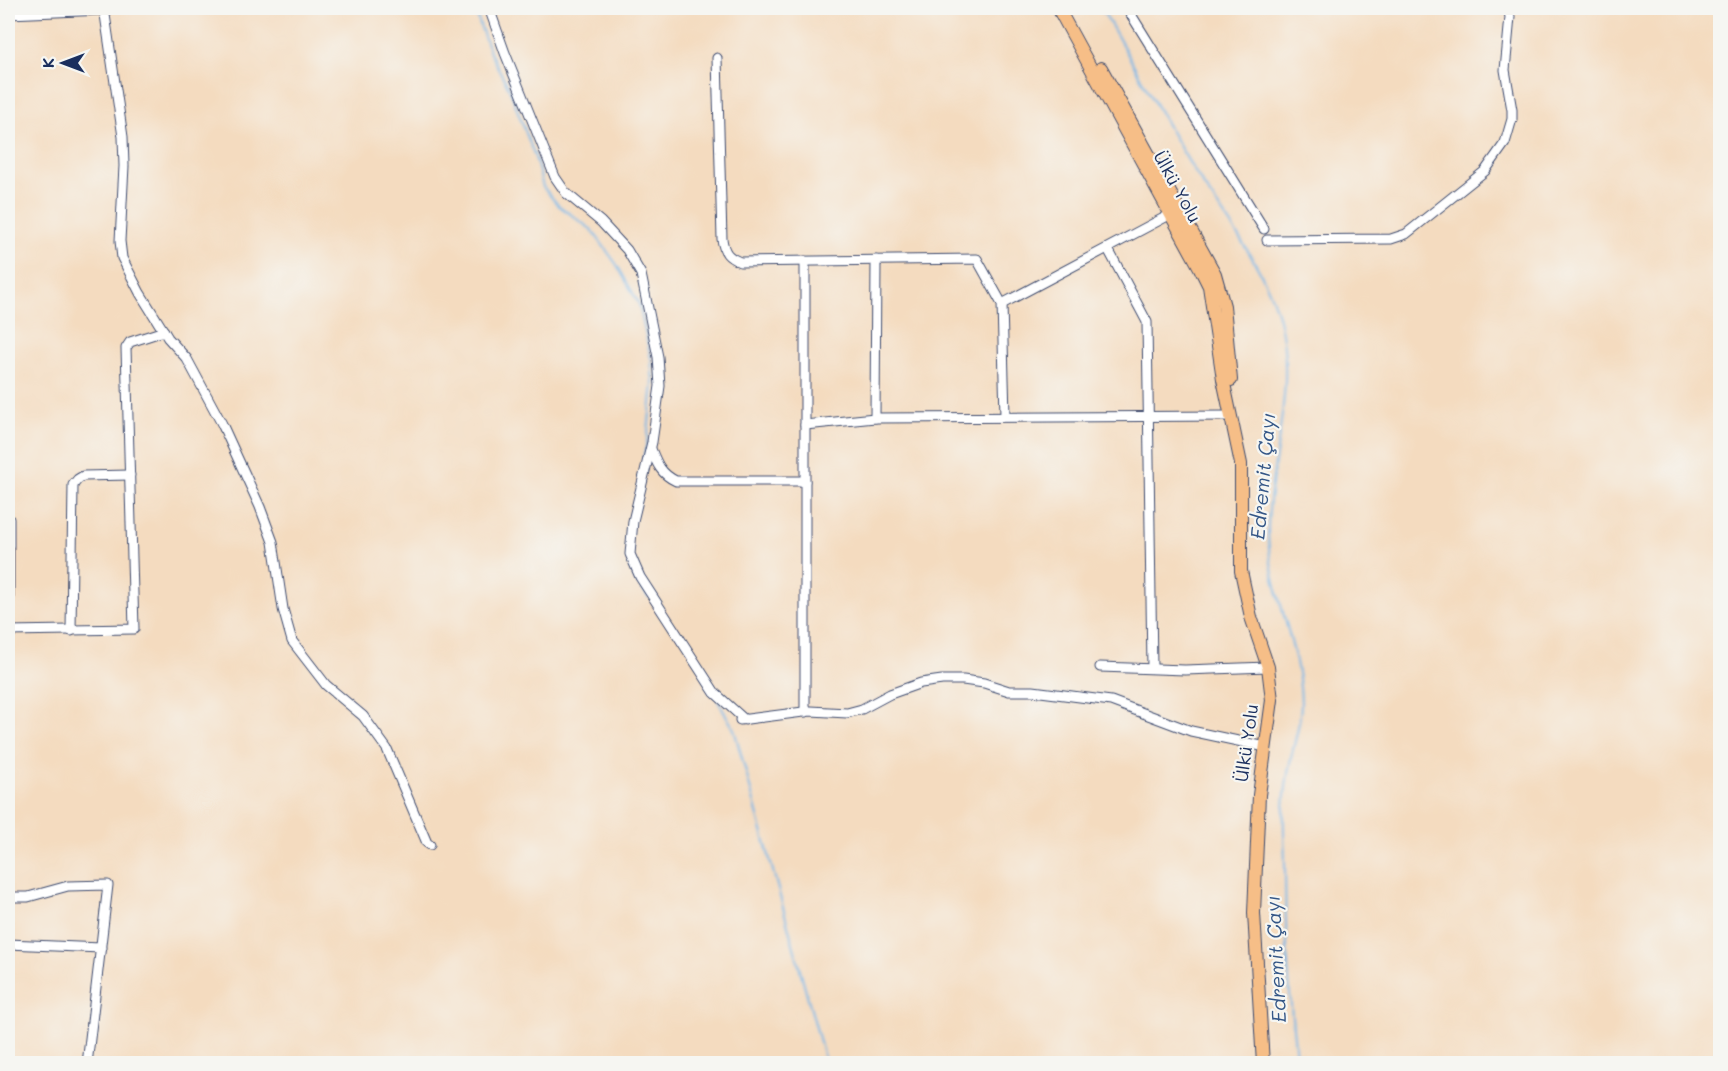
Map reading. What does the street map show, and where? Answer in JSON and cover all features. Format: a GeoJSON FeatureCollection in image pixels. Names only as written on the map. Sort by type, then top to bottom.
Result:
{"type":"FeatureCollection","features":[{"type":"Feature","properties":{"kind":"main road","name":"Ülkü Yolu"},"geometry":{"type":"LineString","coordinates":[[1058,8],[1175,211],[1211,266],[1221,290],[1231,379],[1228,396],[1230,416],[1241,464],[1241,571],[1251,617],[1268,667],[1272,700],[1259,795],[1254,913],[1263,1064]]}},
{"type":"Feature","properties":{"kind":"main road","name":"Ülkü Yolu"},"geometry":{"type":"LineString","coordinates":[[1068,8],[1175,211]]}},
{"type":"Feature","properties":{"kind":"street"},"geometry":{"type":"LineString","coordinates":[[489,8],[555,177],[566,193],[601,222],[627,250],[640,274],[658,357],[660,386],[651,448],[633,521],[630,554],[640,577],[715,693],[743,720],[805,712],[847,713],[862,709],[890,694],[921,683],[963,680],[984,682],[1009,691],[1033,691],[1111,701],[1191,731],[1266,747]]}},
{"type":"Feature","properties":{"kind":"street"},"geometry":{"type":"LineString","coordinates":[[1127,8],[1264,229]]}},
{"type":"Feature","properties":{"kind":"street"},"geometry":{"type":"LineString","coordinates":[[1267,240],[1390,239],[1406,234],[1485,171],[1505,143],[1512,119],[1505,70],[1510,17],[1508,8]]}},
{"type":"Feature","properties":{"kind":"street"},"geometry":{"type":"LineString","coordinates":[[8,14],[21,10],[104,9],[123,137],[124,166],[120,241],[122,258],[140,293],[164,331],[187,359],[222,424],[260,507],[273,542],[283,609],[292,641],[326,685],[363,716],[387,748],[427,843],[430,845]]}},
{"type":"Feature","properties":{"kind":"street"},"geometry":{"type":"LineString","coordinates":[[717,58],[724,250],[729,258],[741,262],[977,260],[1002,304],[1005,416]]}},
{"type":"Feature","properties":{"kind":"street"},"geometry":{"type":"LineString","coordinates":[[1002,304],[1175,211]]}},
{"type":"Feature","properties":{"kind":"street"},"geometry":{"type":"LineString","coordinates":[[1107,249],[1148,322],[1152,668]]}},
{"type":"Feature","properties":{"kind":"street"},"geometry":{"type":"LineString","coordinates":[[875,418],[876,260]]}},
{"type":"Feature","properties":{"kind":"street"},"geometry":{"type":"LineString","coordinates":[[805,261],[805,712]]}},
{"type":"Feature","properties":{"kind":"street"},"geometry":{"type":"LineString","coordinates":[[9,519],[8,632],[134,629],[126,348],[130,342],[164,331]]}},
{"type":"Feature","properties":{"kind":"street"},"geometry":{"type":"LineString","coordinates":[[805,425],[875,418],[1230,416]]}},
{"type":"Feature","properties":{"kind":"street"},"geometry":{"type":"LineString","coordinates":[[651,448],[657,464],[665,475],[676,481],[805,481]]}},
{"type":"Feature","properties":{"kind":"street"},"geometry":{"type":"LineString","coordinates":[[71,631],[73,485],[78,478],[83,476],[130,475]]}},
{"type":"Feature","properties":{"kind":"street"},"geometry":{"type":"LineString","coordinates":[[1100,667],[1185,670],[1268,667]]}},
{"type":"Feature","properties":{"kind":"street"},"geometry":{"type":"LineString","coordinates":[[8,897],[28,897],[68,886],[108,885],[87,1064]]}},
{"type":"Feature","properties":{"kind":"street"},"geometry":{"type":"LineString","coordinates":[[8,944],[101,948]]}},
{"type":"Feature","properties":{"kind":"waterway"},"geometry":{"type":"LineString","coordinates":[[474,8],[490,53],[509,88],[535,157],[543,187],[558,205],[592,230],[617,265],[639,304],[651,358],[653,383],[643,460]]}},
{"type":"Feature","properties":{"kind":"waterway","name":"Edremit Çayı"},"geometry":{"type":"LineString","coordinates":[[1101,8],[1180,147],[1261,273],[1277,312],[1283,339],[1285,365],[1282,419],[1268,527],[1273,572],[1295,658],[1301,703],[1299,726],[1287,779],[1284,815],[1287,942],[1297,1064]]}},
{"type":"Feature","properties":{"kind":"waterway"},"geometry":{"type":"LineString","coordinates":[[632,568],[634,577],[648,597]]}},
{"type":"Feature","properties":{"kind":"waterway"},"geometry":{"type":"LineString","coordinates":[[718,701],[734,729],[826,1064]]}}]}
